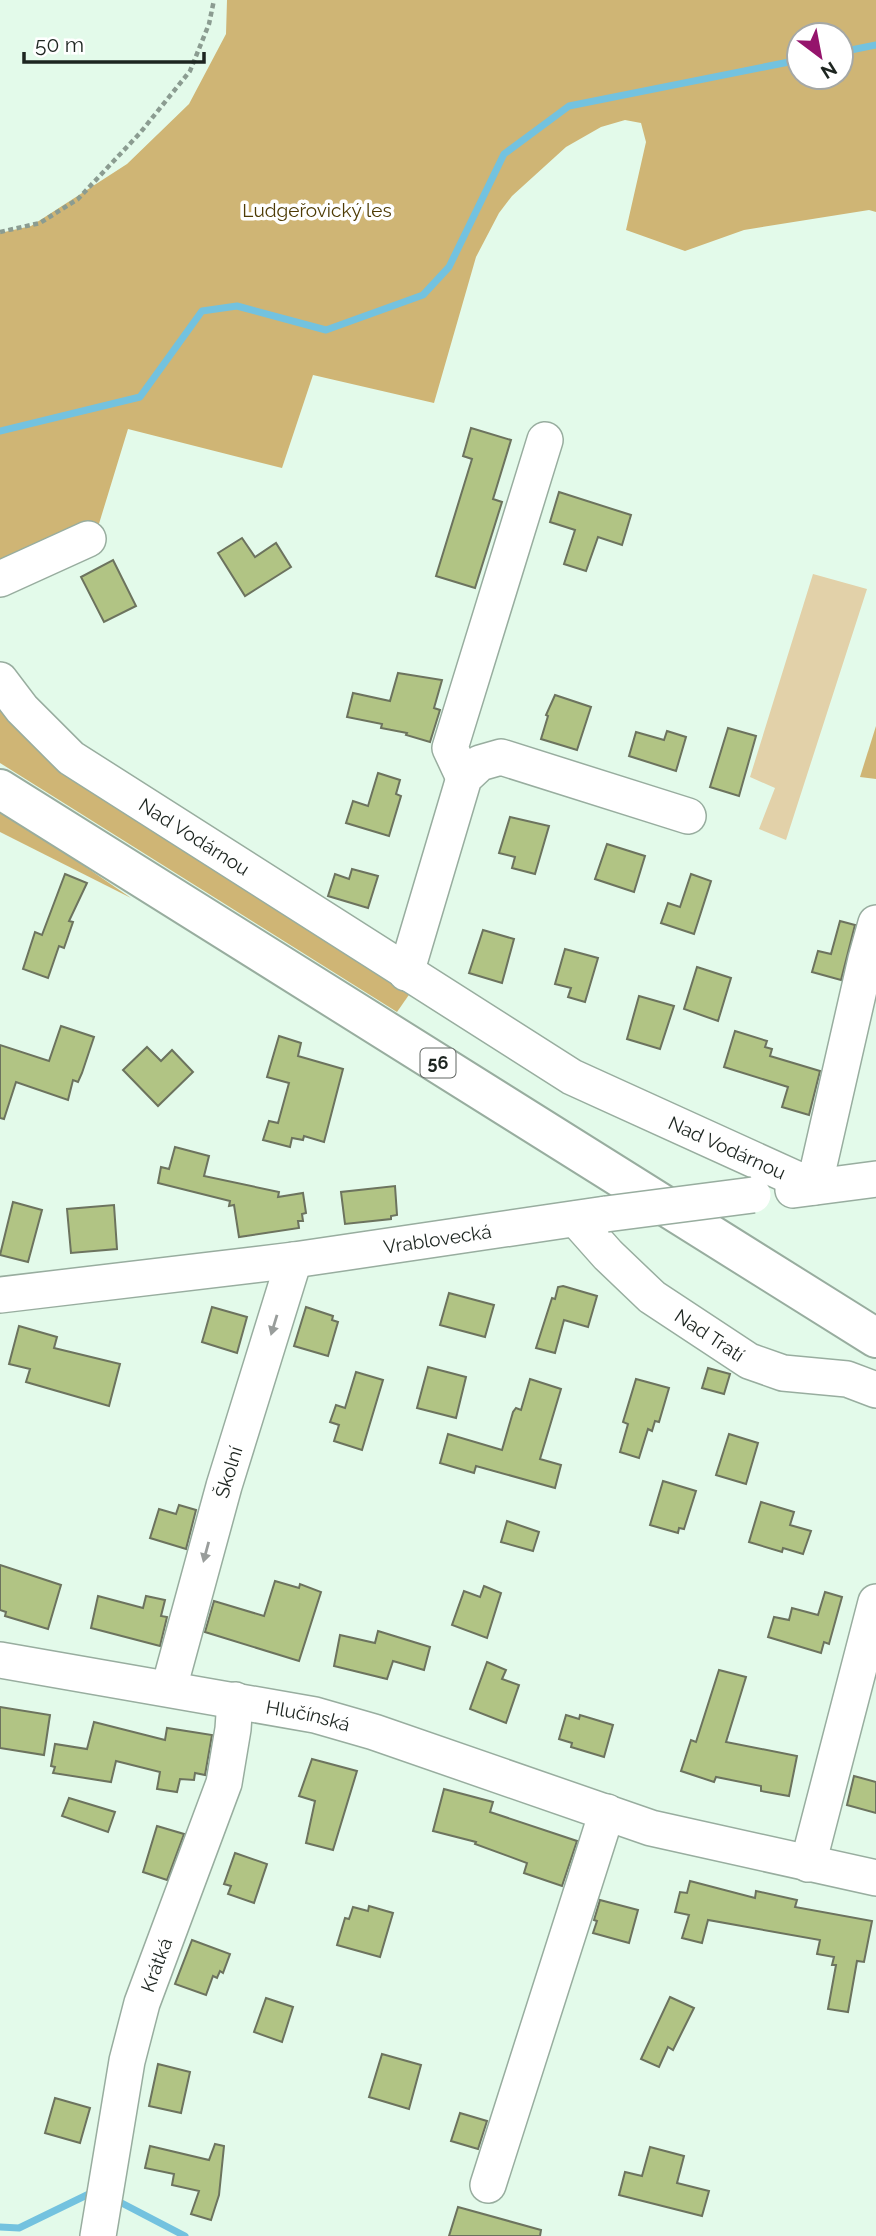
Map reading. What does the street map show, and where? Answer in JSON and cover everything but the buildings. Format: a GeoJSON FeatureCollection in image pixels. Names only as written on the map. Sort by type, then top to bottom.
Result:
{"type":"FeatureCollection","features":[{"type":"Feature","properties":{"kind":"main road","name":"56"},"geometry":{"type":"LineString","coordinates":[[0,789],[876,1338]]}},
{"type":"Feature","properties":{"kind":"street"},"geometry":{"type":"LineString","coordinates":[[464,778],[450,748],[545,440]]}},
{"type":"Feature","properties":{"kind":"street"},"geometry":{"type":"LineString","coordinates":[[0,579],[88,539]]}},
{"type":"Feature","properties":{"kind":"street","name":"Nad Vodárnou"},"geometry":{"type":"LineString","coordinates":[[0,680],[22,709],[71,758],[572,1077],[814,1187]]}},
{"type":"Feature","properties":{"kind":"street"},"geometry":{"type":"LineString","coordinates":[[406,973],[464,778],[480,763],[501,757],[688,816]]}},
{"type":"Feature","properties":{"kind":"street"},"geometry":{"type":"LineString","coordinates":[[814,1187],[876,923]]}},
{"type":"Feature","properties":{"kind":"street","name":"Vrablovecká"},"geometry":{"type":"LineString","coordinates":[[0,1295],[294,1260],[876,1179]]}},
{"type":"Feature","properties":{"kind":"street","name":"Nad Tratí"},"geometry":{"type":"LineString","coordinates":[[591,1217],[608,1255],[652,1297],[750,1361],[783,1373],[847,1379],[876,1390]]}},
{"type":"Feature","properties":{"kind":"street","name":"Školní"},"geometry":{"type":"LineString","coordinates":[[169,1688],[224,1486],[294,1260]]}},
{"type":"Feature","properties":{"kind":"street"},"geometry":{"type":"LineString","coordinates":[[808,1864],[876,1602]]}},
{"type":"Feature","properties":{"kind":"street","name":"Hlučínská"},"geometry":{"type":"LineString","coordinates":[[0,1660],[315,1714],[651,1828],[876,1878]]}},
{"type":"Feature","properties":{"kind":"street","name":"Krátká"},"geometry":{"type":"LineString","coordinates":[[98,2236],[130,2049],[142,2003],[224,1783],[235,1700]]}},
{"type":"Feature","properties":{"kind":"street"},"geometry":{"type":"LineString","coordinates":[[488,2185],[607,1812]]}},
{"type":"Feature","properties":{"kind":"path"},"geometry":{"type":"LineString","coordinates":[[0,232],[40,223],[78,199],[141,133],[190,71],[209,24],[214,0]]}},
{"type":"Feature","properties":{"kind":"shaded area"},"geometry":{"type":"Polygon","coordinates":[[[813,574],[867,589],[786,840],[759,829],[775,788],[750,777],[813,574]]]}},
{"type":"Feature","properties":{"kind":"green space","name":"Ludgeřovický les"},"geometry":{"type":"Polygon","coordinates":[[[227,0],[876,0],[876,212],[869,210],[744,230],[685,251],[626,230],[646,142],[641,123],[625,120],[601,127],[566,147],[512,196],[499,213],[476,257],[434,403],[313,375],[282,468],[128,429],[98,527],[0,569],[0,233],[31,226],[127,164],[189,104],[226,34],[227,0]]]}},
{"type":"Feature","properties":{"kind":"green space"},"geometry":{"type":"Polygon","coordinates":[[[0,698],[413,989],[397,1012],[0,763],[0,698]]]}},
{"type":"Feature","properties":{"kind":"green space"},"geometry":{"type":"Polygon","coordinates":[[[876,726],[876,779],[860,777],[876,726]]]}},
{"type":"Feature","properties":{"kind":"green space"},"geometry":{"type":"Polygon","coordinates":[[[0,812],[61,850],[131,898],[0,832],[0,812]]]}},
{"type":"Feature","properties":{"kind":"waterway"},"geometry":{"type":"LineString","coordinates":[[855,49],[876,45]]}},
{"type":"Feature","properties":{"kind":"waterway"},"geometry":{"type":"LineString","coordinates":[[0,431],[140,397],[202,311],[237,306],[326,330],[423,295],[449,267],[504,154],[569,106],[785,63]]}},
{"type":"Feature","properties":{"kind":"waterway"},"geometry":{"type":"LineString","coordinates":[[0,2227],[19,2228],[93,2192]]}},
{"type":"Feature","properties":{"kind":"waterway"},"geometry":{"type":"LineString","coordinates":[[114,2199],[185,2236]]}}]}
